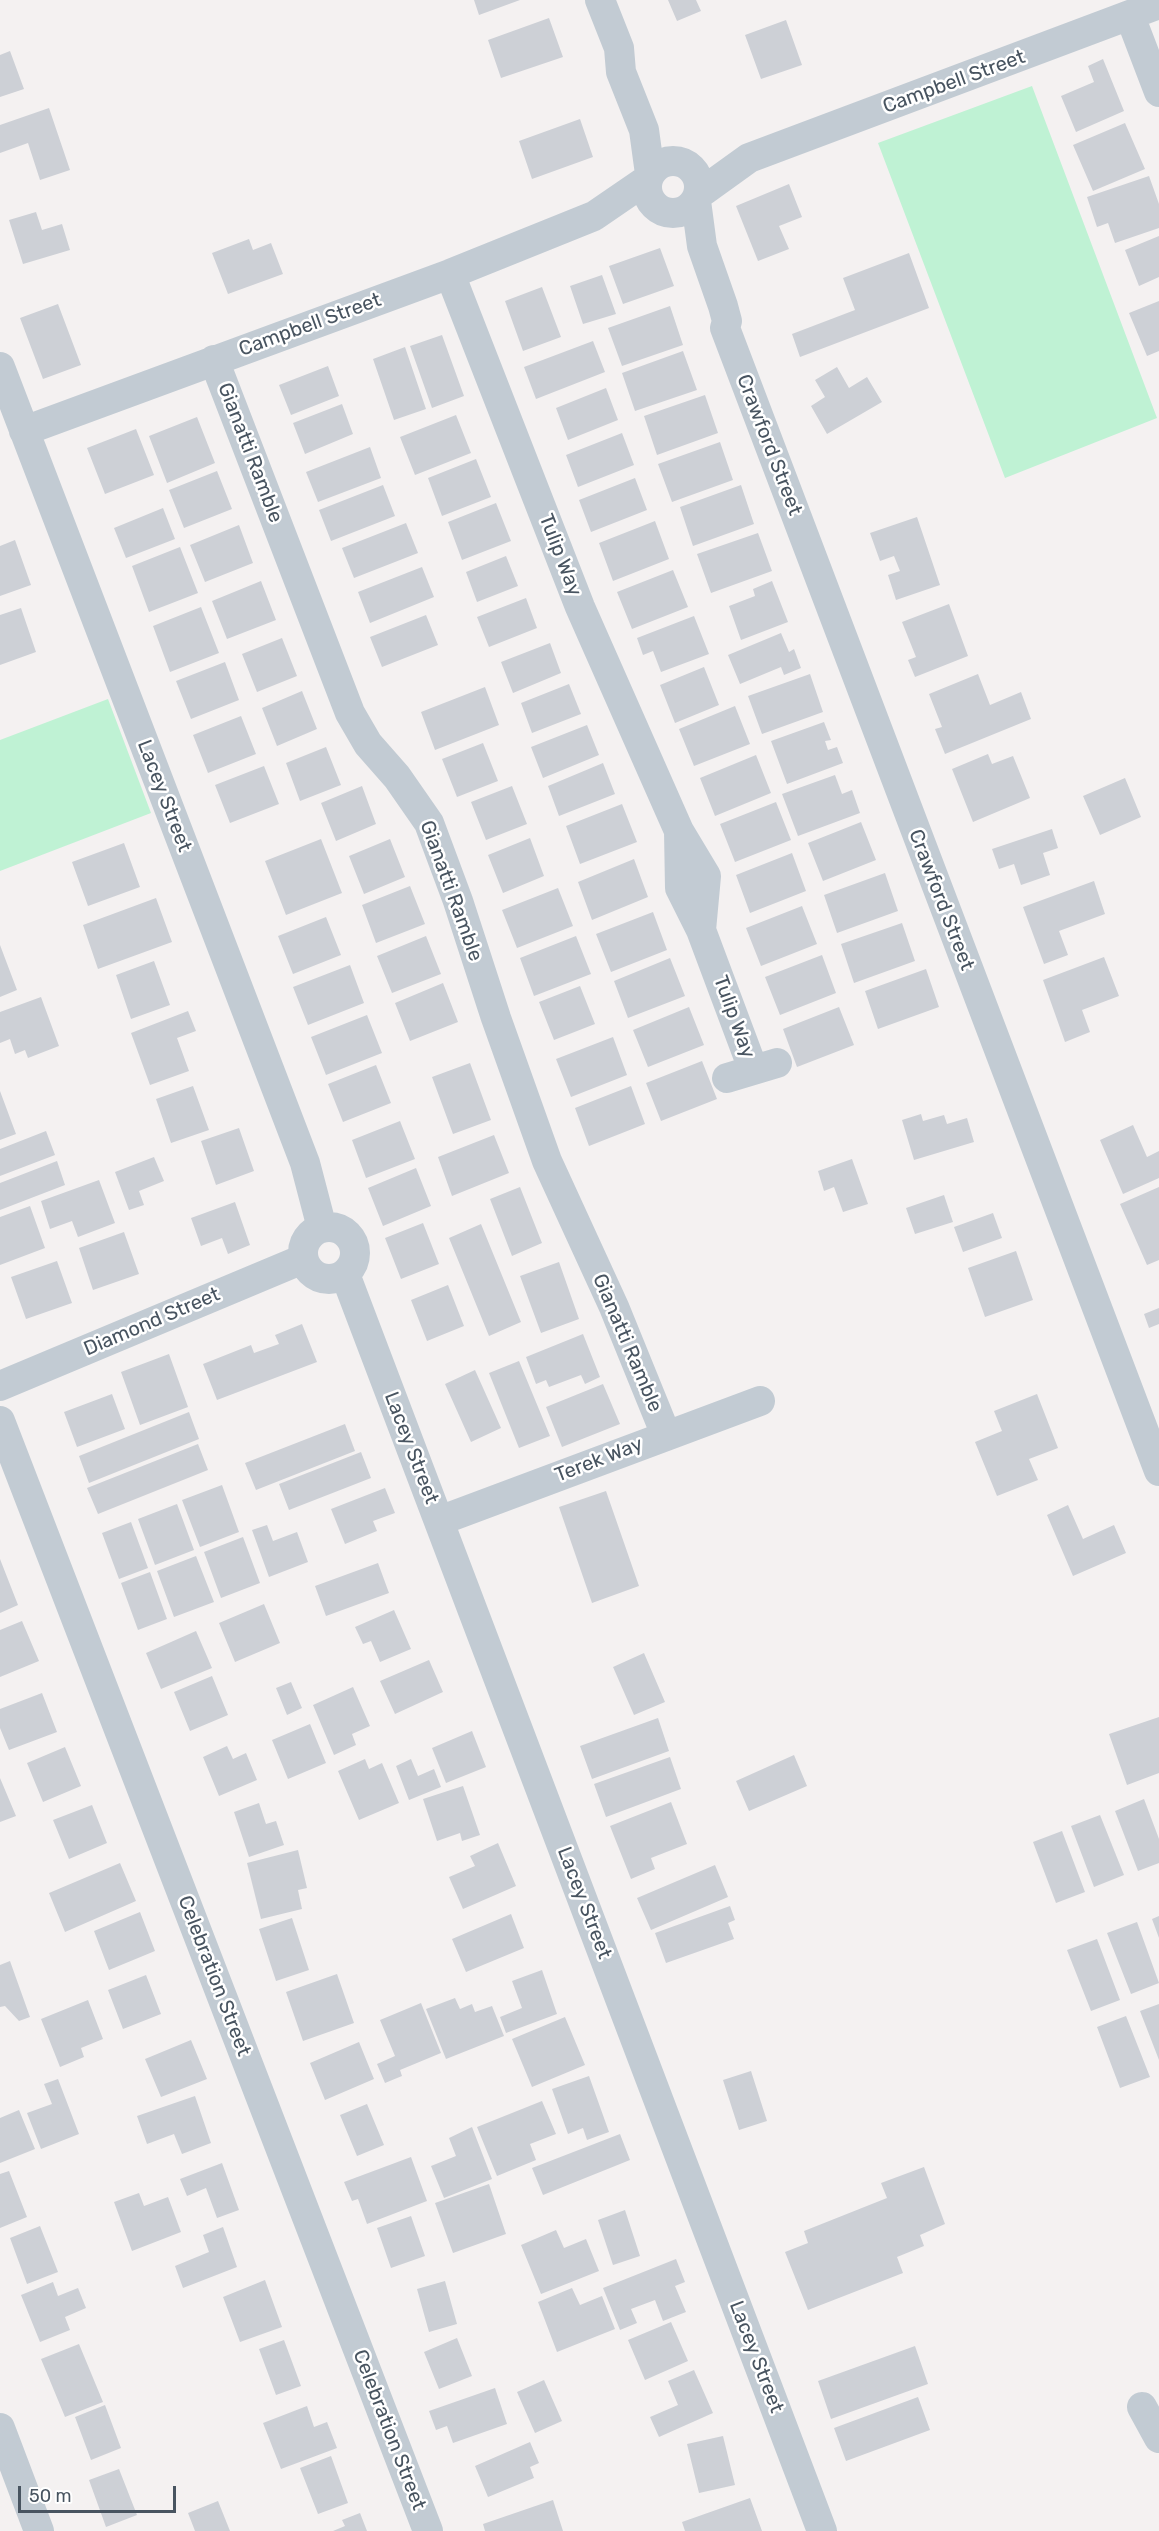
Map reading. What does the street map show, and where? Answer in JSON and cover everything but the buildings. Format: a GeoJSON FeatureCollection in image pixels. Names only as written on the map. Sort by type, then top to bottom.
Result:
{"type":"FeatureCollection","features":[{"type":"Feature","properties":{"kind":"street"},"geometry":{"type":"LineString","coordinates":[[600,0],[619,48],[621,72],[644,130],[649,197],[664,211],[682,212],[697,198],[698,176],[683,162],[661,131],[648,89],[639,73],[619,48]]}},
{"type":"Feature","properties":{"kind":"street","name":"Campbell Street"},"geometry":{"type":"LineString","coordinates":[[683,162],[749,158],[1159,4]]}},
{"type":"Feature","properties":{"kind":"street"},"geometry":{"type":"LineString","coordinates":[[1130,16],[1159,92]]}},
{"type":"Feature","properties":{"kind":"street","name":"Campbell Street"},"geometry":{"type":"LineString","coordinates":[[697,198],[749,158]]}},
{"type":"Feature","properties":{"kind":"street"},"geometry":{"type":"LineString","coordinates":[[649,177],[662,163],[683,162]]}},
{"type":"Feature","properties":{"kind":"street","name":"Campbell Street"},"geometry":{"type":"LineString","coordinates":[[24,431],[450,274],[594,216],[649,177]]}},
{"type":"Feature","properties":{"kind":"street","name":"Crawford Street"},"geometry":{"type":"LineString","coordinates":[[697,198],[702,246],[723,306],[727,321],[725,328]]}},
{"type":"Feature","properties":{"kind":"street","name":"Campbell Street"},"geometry":{"type":"LineString","coordinates":[[594,216],[664,211]]}},
{"type":"Feature","properties":{"kind":"street","name":"Crawford Street"},"geometry":{"type":"LineString","coordinates":[[664,211],[683,243],[711,312],[719,324],[725,328],[1150,1421],[1159,1471]]}},
{"type":"Feature","properties":{"kind":"street","name":"Tulip Way"},"geometry":{"type":"LineString","coordinates":[[450,274],[580,607],[679,831],[706,876],[702,930],[752,1070]]}},
{"type":"Feature","properties":{"kind":"street","name":"Gianatti Ramble"},"geometry":{"type":"LineString","coordinates":[[214,360],[350,713],[368,744],[397,777],[429,823],[547,1161],[614,1307],[666,1435]]}},
{"type":"Feature","properties":{"kind":"street","name":"Lacey Street"},"geometry":{"type":"LineString","coordinates":[[0,367],[305,1163],[322,1228]]}},
{"type":"Feature","properties":{"kind":"street"},"geometry":{"type":"LineString","coordinates":[[322,1228],[338,1228],[349,1236],[355,1248],[354,1261],[345,1274],[327,1280],[314,1275],[303,1259],[304,1246],[311,1234],[322,1228]]}},
{"type":"Feature","properties":{"kind":"street","name":"Diamond Street"},"geometry":{"type":"LineString","coordinates":[[0,1386],[303,1259]]}},
{"type":"Feature","properties":{"kind":"street","name":"Lacey Street"},"geometry":{"type":"LineString","coordinates":[[345,1274],[822,2531]]}},
{"type":"Feature","properties":{"kind":"street","name":"Terek Way"},"geometry":{"type":"LineString","coordinates":[[439,1521],[759,1401]]}},
{"type":"Feature","properties":{"kind":"street","name":"Celebration Street"},"geometry":{"type":"LineString","coordinates":[[0,1421],[428,2531]]}},
{"type":"Feature","properties":{"kind":"street"},"geometry":{"type":"LineString","coordinates":[[1142,2407],[1159,2438]]}},
{"type":"Feature","properties":{"kind":"street"},"geometry":{"type":"LineString","coordinates":[[0,2428],[39,2531]]}},
{"type":"Feature","properties":{"kind":"green space"},"geometry":{"type":"Polygon","coordinates":[[[1032,86],[1157,418],[1005,478],[878,143],[1032,86]]]}},
{"type":"Feature","properties":{"kind":"green space"},"geometry":{"type":"Polygon","coordinates":[[[108,699],[151,813],[0,871],[0,740],[108,699]]]}}]}
